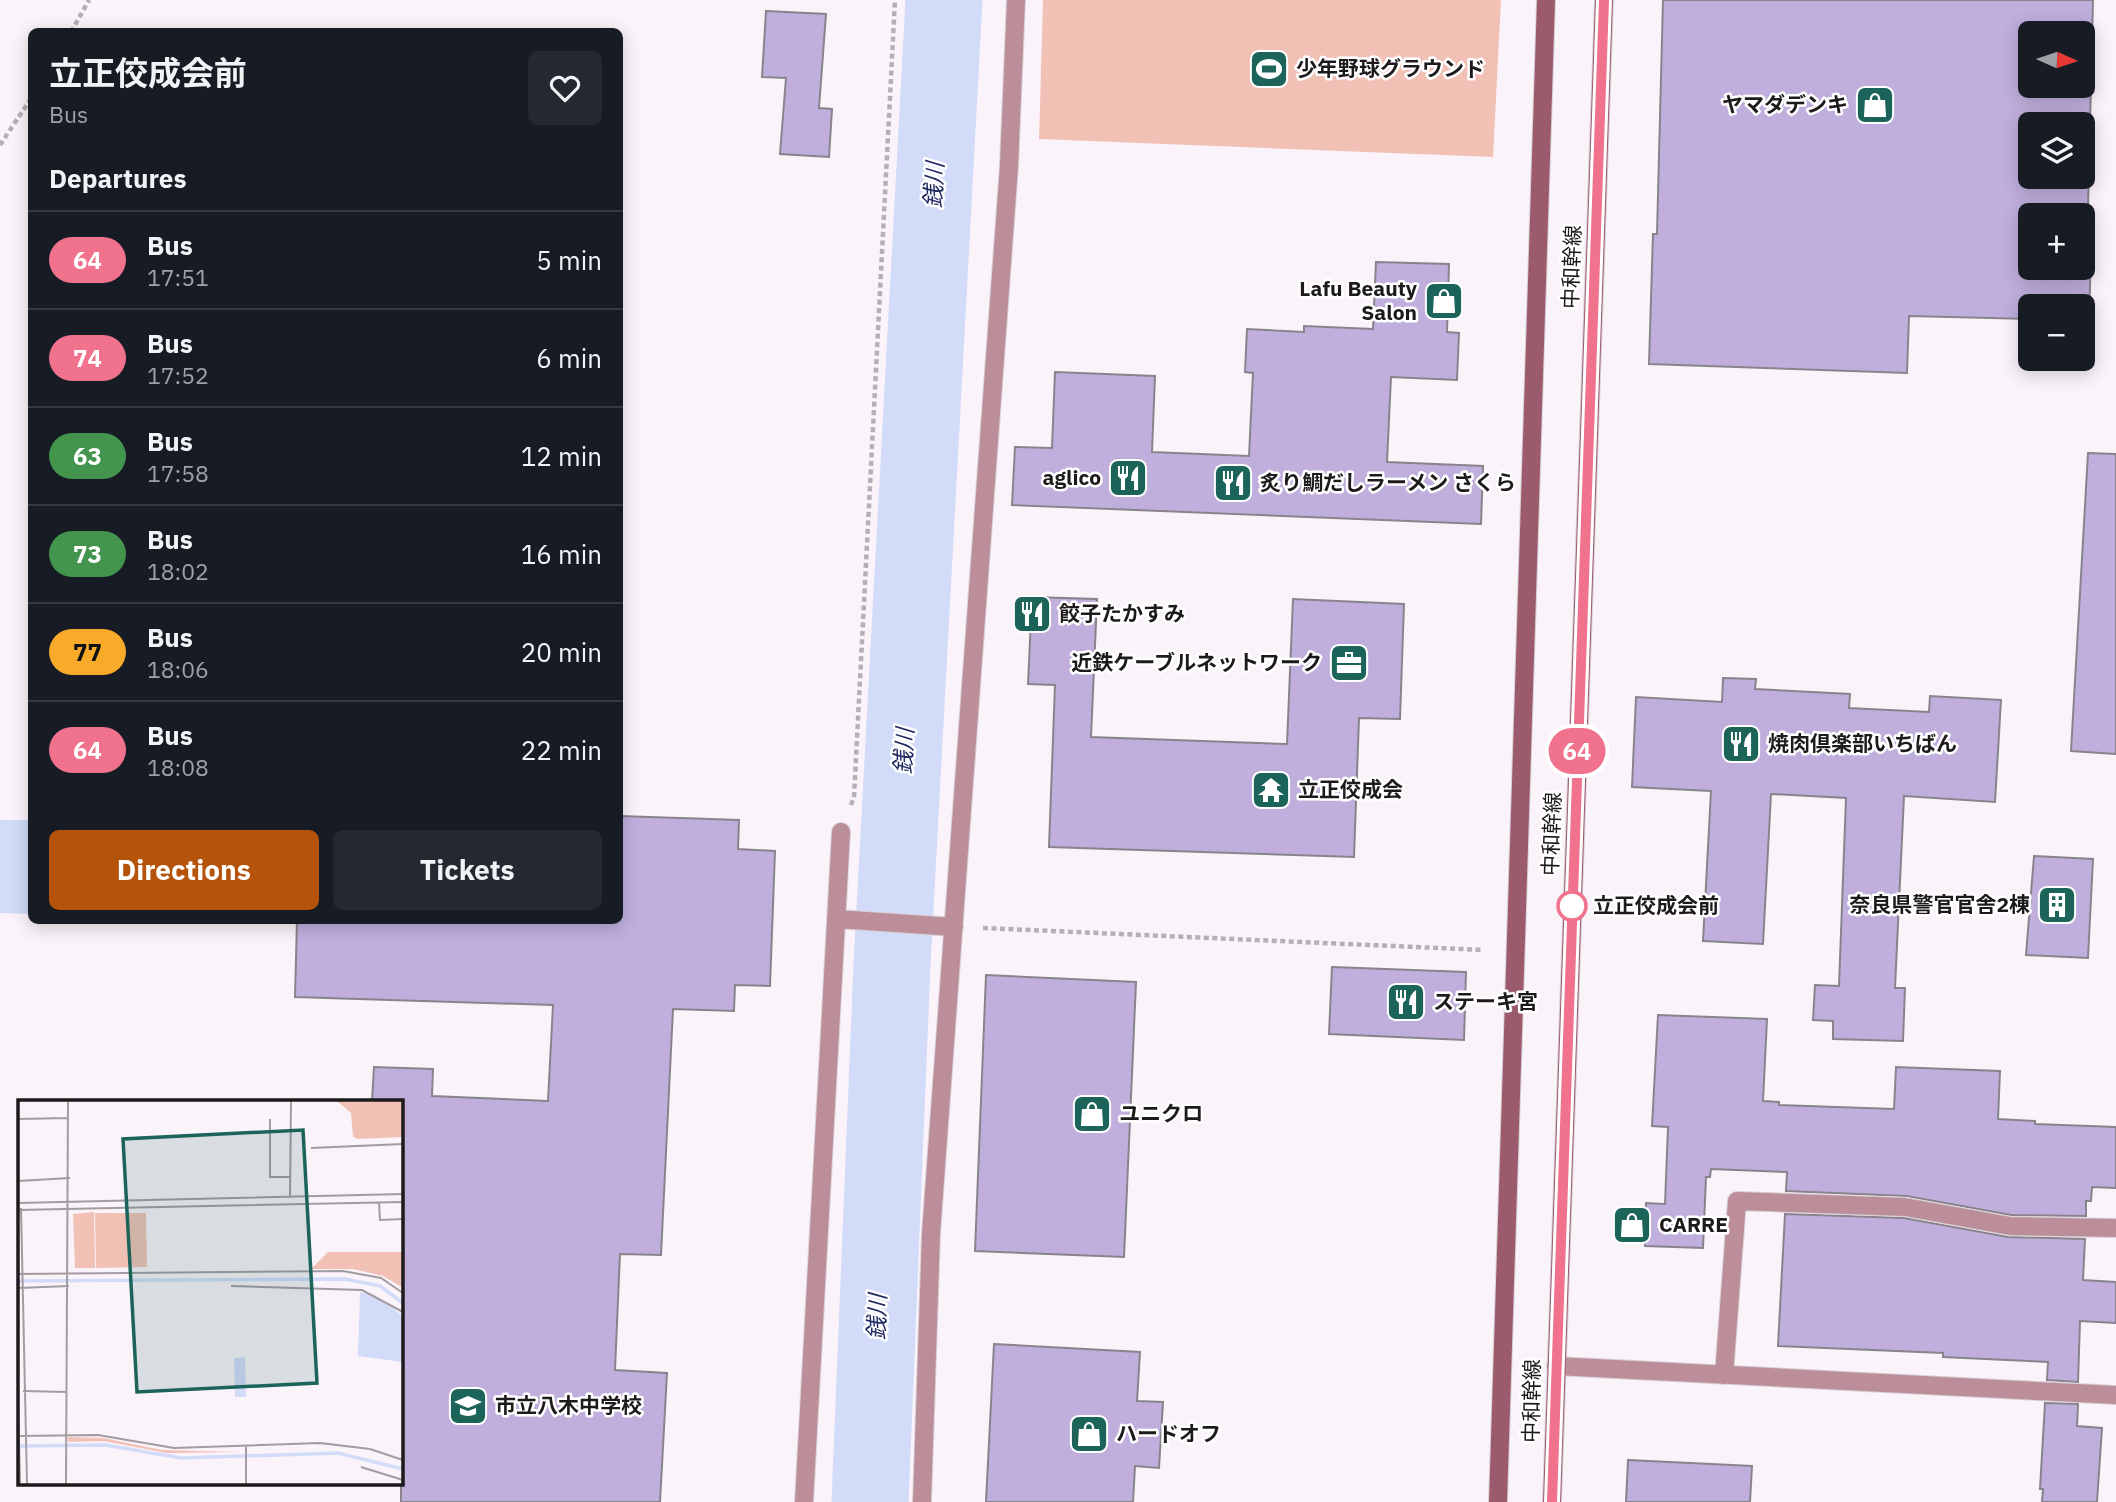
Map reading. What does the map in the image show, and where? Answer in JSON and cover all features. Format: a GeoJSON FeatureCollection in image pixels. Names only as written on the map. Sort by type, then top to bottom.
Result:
{"type":"FeatureCollection","features":[{"type":"Feature","properties":{"kind":"main road","name":"中和幹線"},"geometry":{"type":"LineString","coordinates":[[1498,1502],[1546,0]]}},
{"type":"Feature","properties":{"kind":"main road","name":"中和幹線"},"geometry":{"type":"LineString","coordinates":[[1552,1502],[1604,0]]}},
{"type":"Feature","properties":{"kind":"street"},"geometry":{"type":"LineString","coordinates":[[922,1502],[931,1234],[1009,180],[1016,0]]}},
{"type":"Feature","properties":{"kind":"street"},"geometry":{"type":"LineString","coordinates":[[804,1502],[841,832]]}},
{"type":"Feature","properties":{"kind":"street"},"geometry":{"type":"LineString","coordinates":[[837,919],[954,927]]}},
{"type":"Feature","properties":{"kind":"street"},"geometry":{"type":"LineString","coordinates":[[1724,1375],[1737,1201],[1905,1207],[2010,1226],[2116,1228]]}},
{"type":"Feature","properties":{"kind":"street"},"geometry":{"type":"LineString","coordinates":[[1556,1366],[2116,1395]]}},
{"type":"Feature","properties":{"kind":"path"},"geometry":{"type":"LineString","coordinates":[[74,28],[89,0]]}},
{"type":"Feature","properties":{"kind":"path"},"geometry":{"type":"LineString","coordinates":[[841,832],[854,797],[895,0]]}},
{"type":"Feature","properties":{"kind":"path"},"geometry":{"type":"LineString","coordinates":[[0,145],[28,103]]}},
{"type":"Feature","properties":{"kind":"path"},"geometry":{"type":"LineString","coordinates":[[954,927],[1487,950]]}},
{"type":"Feature","properties":{"kind":"shaded area","name":"少年野球グラウンド"},"geometry":{"type":"Polygon","coordinates":[[[1043,0],[1501,0],[1493,157],[1039,139],[1043,0]]]}},
{"type":"Feature","properties":{"kind":"water"},"geometry":{"type":"Polygon","coordinates":[[[0,820],[28,820],[28,914],[0,913],[0,820]]]}},
{"type":"Feature","properties":{"kind":"building"},"geometry":{"type":"Polygon","coordinates":[[[1663,0],[2093,0],[2092,21],[2018,21],[2018,98],[2091,98],[2090,112],[2018,112],[2018,189],[2088,189],[2088,203],[2018,203],[2018,280],[2090,280],[2090,294],[2018,294],[2018,319],[1909,316],[1907,373],[1649,364],[1653,234],[1657,234],[1663,0]]]}},
{"type":"Feature","properties":{"kind":"building"},"geometry":{"type":"Polygon","coordinates":[[[766,11],[826,14],[819,108],[832,109],[829,157],[780,154],[786,78],[762,77],[766,11]]]}},
{"type":"Feature","properties":{"kind":"building"},"geometry":{"type":"Polygon","coordinates":[[[1376,262],[1449,264],[1447,332],[1459,333],[1457,380],[1391,377],[1387,462],[1483,466],[1481,524],[1012,505],[1015,447],[1052,448],[1055,372],[1155,376],[1152,452],[1249,456],[1253,373],[1245,372],[1247,329],[1304,332],[1304,326],[1373,329],[1376,262]]]}},
{"type":"Feature","properties":{"kind":"building"},"geometry":{"type":"Polygon","coordinates":[[[2088,453],[2116,454],[2116,754],[2071,751],[2088,453]]]}},
{"type":"Feature","properties":{"kind":"building"},"geometry":{"type":"Polygon","coordinates":[[[1032,597],[1097,599],[1091,737],[1287,744],[1293,599],[1404,604],[1400,719],[1359,718],[1354,857],[1049,847],[1055,685],[1028,684],[1032,597]]]}},
{"type":"Feature","properties":{"kind":"building"},"geometry":{"type":"Polygon","coordinates":[[[1723,678],[1756,679],[1755,689],[1850,694],[1849,708],[1929,712],[1930,696],[2001,700],[1995,802],[1904,796],[1895,988],[1905,988],[1903,1041],[1833,1039],[1833,1021],[1813,1020],[1815,985],[1839,986],[1846,798],[1771,794],[1763,944],[1703,941],[1711,791],[1632,787],[1636,697],[1722,702],[1723,678]]]}},
{"type":"Feature","properties":{"kind":"building"},"geometry":{"type":"Polygon","coordinates":[[[623,816],[739,820],[738,849],[775,851],[770,986],[735,985],[734,1011],[673,1009],[661,1255],[620,1254],[615,1370],[667,1373],[660,1502],[401,1502],[402,1100],[372,1100],[374,1067],[433,1069],[432,1096],[548,1101],[553,1005],[295,997],[297,924],[623,924],[623,816]]]}},
{"type":"Feature","properties":{"kind":"building","name":"奈良県警官官舎2棟"},"geometry":{"type":"Polygon","coordinates":[[[2034,856],[2093,859],[2088,958],[2026,955],[2034,856]]]}},
{"type":"Feature","properties":{"kind":"building"},"geometry":{"type":"Polygon","coordinates":[[[1332,967],[1466,972],[1464,1040],[1329,1034],[1332,967]]]}},
{"type":"Feature","properties":{"kind":"building"},"geometry":{"type":"Polygon","coordinates":[[[986,975],[1136,982],[1124,1257],[975,1251],[986,975]]]}},
{"type":"Feature","properties":{"kind":"building"},"geometry":{"type":"Polygon","coordinates":[[[1658,1015],[1767,1019],[1763,1101],[1779,1102],[1779,1105],[1894,1109],[1896,1067],[2000,1071],[1998,1119],[2035,1121],[2035,1124],[2116,1127],[2116,1188],[2092,1187],[2091,1201],[2086,1201],[2086,1216],[2011,1215],[1907,1196],[1786,1191],[1787,1172],[1711,1169],[1710,1177],[1706,1177],[1703,1248],[1645,1246],[1646,1203],[1665,1204],[1668,1127],[1652,1126],[1658,1015]]]}},
{"type":"Feature","properties":{"kind":"building"},"geometry":{"type":"Polygon","coordinates":[[[1785,1214],[1904,1218],[2008,1237],[2085,1239],[2083,1280],[2116,1282],[2116,1323],[2080,1321],[2078,1382],[2047,1380],[2048,1362],[1943,1357],[1943,1353],[1778,1346],[1785,1214]]]}},
{"type":"Feature","properties":{"kind":"building"},"geometry":{"type":"Polygon","coordinates":[[[994,1344],[1140,1352],[1137,1401],[1163,1402],[1159,1468],[1135,1466],[1133,1502],[986,1502],[994,1344]]]}},
{"type":"Feature","properties":{"kind":"building"},"geometry":{"type":"Polygon","coordinates":[[[2045,1403],[2078,1404],[2077,1426],[2102,1428],[2097,1502],[2042,1502],[2043,1489],[2040,1489],[2045,1403]]]}},
{"type":"Feature","properties":{"kind":"building"},"geometry":{"type":"Polygon","coordinates":[[[1628,1460],[1752,1466],[1750,1502],[1626,1502],[1628,1460]]]}},
{"type":"Feature","properties":{"kind":"waterway","name":"銭川"},"geometry":{"type":"LineString","coordinates":[[870,1502],[892,964],[944,0]]}},
{"type":"Feature","properties":{"kind":"bus line","name":"64"},"geometry":{"type":"LineString","coordinates":[[1552,1502],[1604,0]]}},
{"type":"Feature","properties":{"kind":"place","name":"少年野球グラウンド"},"geometry":{"type":"Point","coordinates":[1269,69]}},
{"type":"Feature","properties":{"kind":"place","name":"ヤマダデンキ"},"geometry":{"type":"Point","coordinates":[1875,105]}},
{"type":"Feature","properties":{"kind":"place","name":"Lafu Beauty Salon"},"geometry":{"type":"Point","coordinates":[1444,301]}},
{"type":"Feature","properties":{"kind":"place","name":"aglico"},"geometry":{"type":"Point","coordinates":[1128,478]}},
{"type":"Feature","properties":{"kind":"place","name":"炙り鯛だしラーメン さくら"},"geometry":{"type":"Point","coordinates":[1233,483]}},
{"type":"Feature","properties":{"kind":"place","name":"餃子たかすみ"},"geometry":{"type":"Point","coordinates":[1032,614]}},
{"type":"Feature","properties":{"kind":"place","name":"近鉄ケーブルネットワーク"},"geometry":{"type":"Point","coordinates":[1349,663]}},
{"type":"Feature","properties":{"kind":"place","name":"焼肉倶楽部いちばん"},"geometry":{"type":"Point","coordinates":[1741,744]}},
{"type":"Feature","properties":{"kind":"place","name":"立正佼成会"},"geometry":{"type":"Point","coordinates":[1271,790]}},
{"type":"Feature","properties":{"kind":"place","name":"奈良県警官官舎2棟"},"geometry":{"type":"Point","coordinates":[2057,905]}},
{"type":"Feature","properties":{"kind":"place","name":"立正佼成会前"},"geometry":{"type":"Point","coordinates":[1572,906]}},
{"type":"Feature","properties":{"kind":"place","name":"ステーキ宮"},"geometry":{"type":"Point","coordinates":[1406,1002]}},
{"type":"Feature","properties":{"kind":"place","name":"ユニクロ"},"geometry":{"type":"Point","coordinates":[1092,1114]}},
{"type":"Feature","properties":{"kind":"place","name":"CARRE"},"geometry":{"type":"Point","coordinates":[1632,1225]}},
{"type":"Feature","properties":{"kind":"place","name":"市立八木中学校"},"geometry":{"type":"Point","coordinates":[468,1406]}},
{"type":"Feature","properties":{"kind":"place","name":"ハードオフ"},"geometry":{"type":"Point","coordinates":[1089,1434]}}]}
